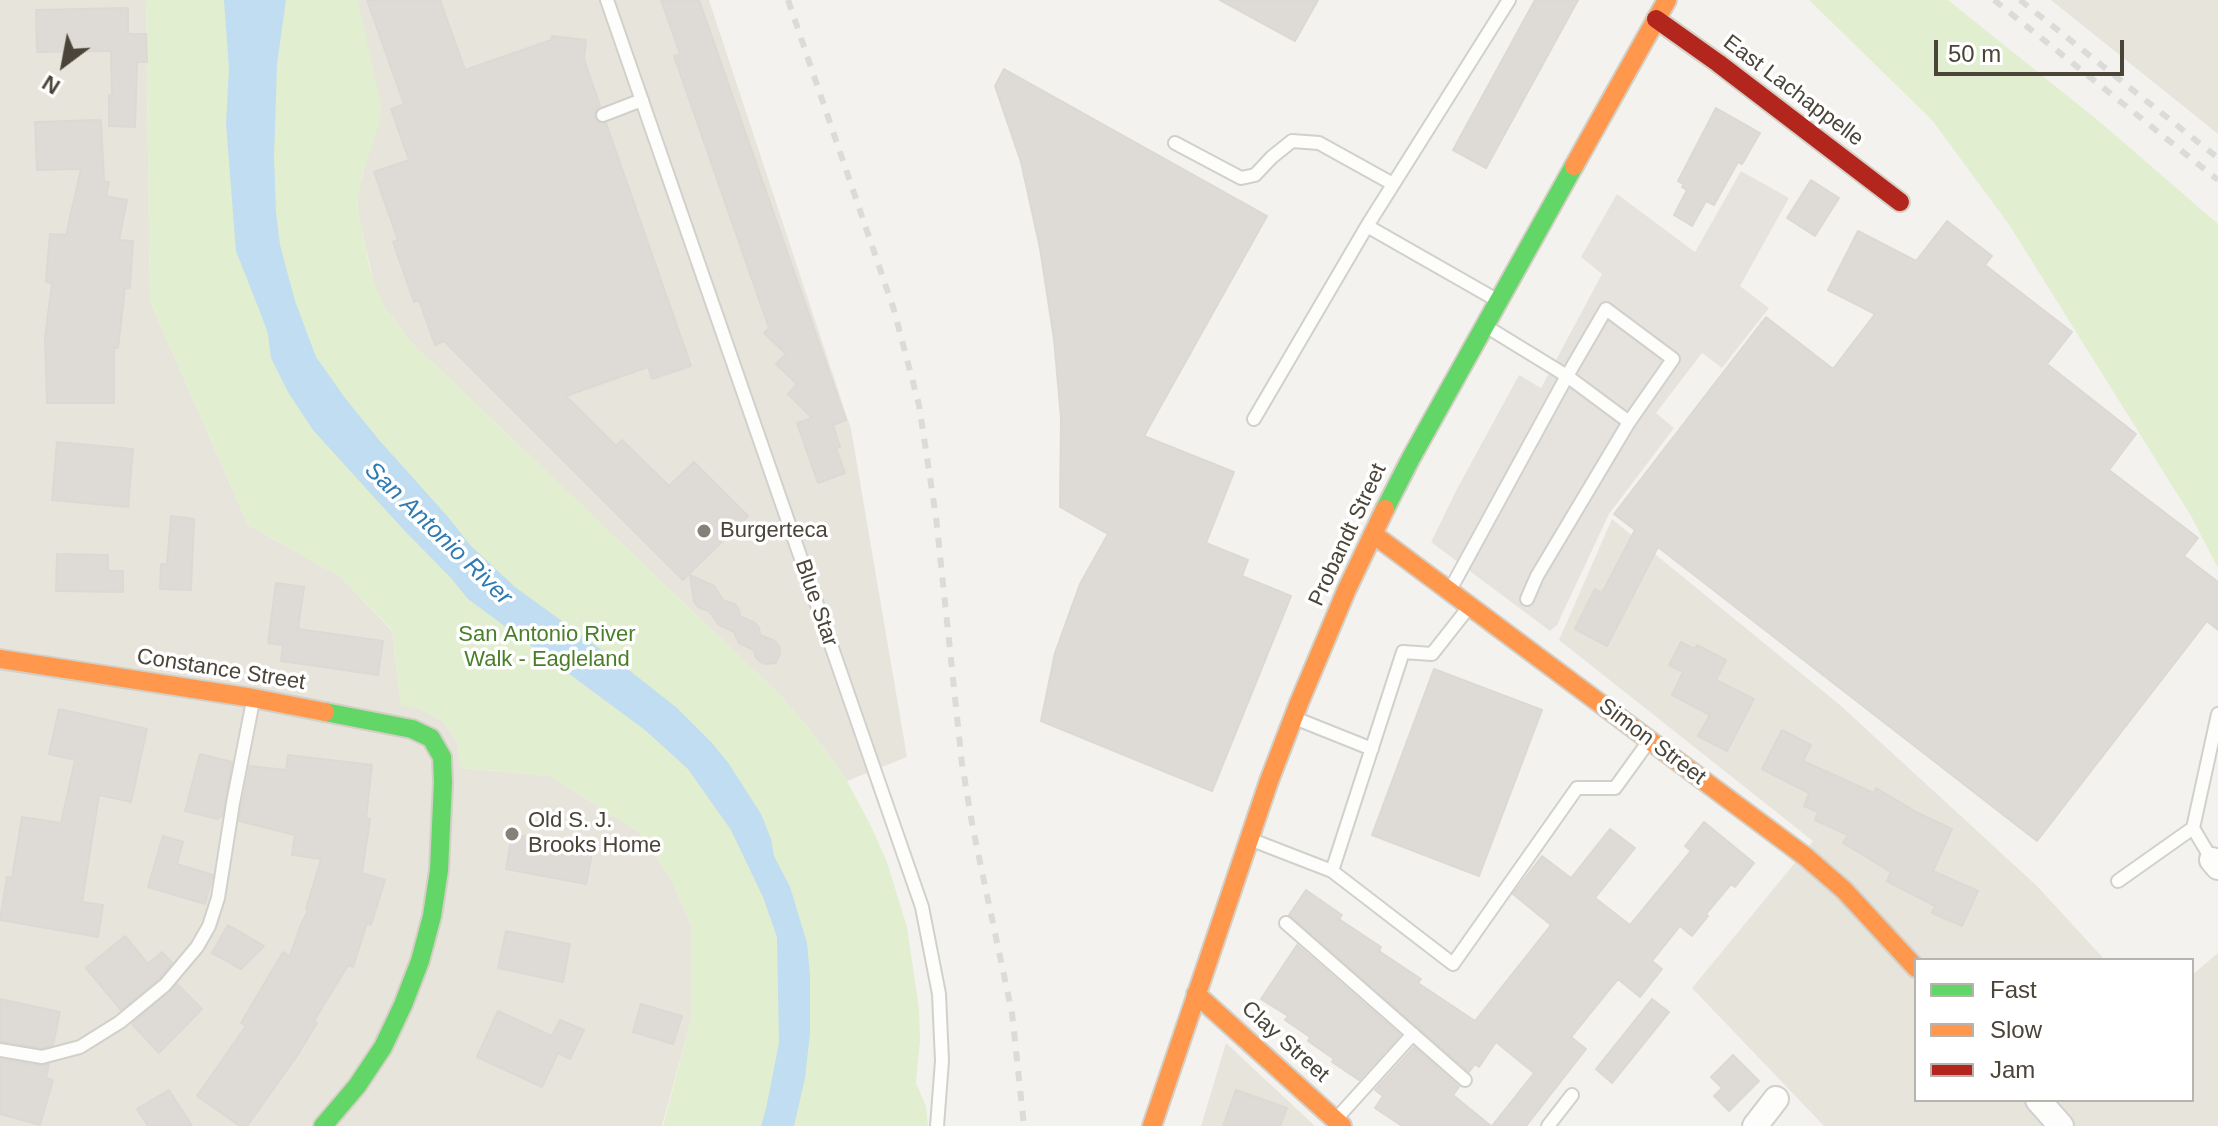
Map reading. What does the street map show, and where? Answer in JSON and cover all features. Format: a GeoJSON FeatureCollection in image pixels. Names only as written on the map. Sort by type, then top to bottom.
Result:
{"type":"FeatureCollection","features":[{"type":"Feature","properties":{"kind":"street","name":"Probandt Street"},"geometry":{"type":"LineString","coordinates":[[1152,1126],[1249,839],[1293,717],[1335,617],[1411,458],[1667,0]]}},
{"type":"Feature","properties":{"kind":"street","name":"East Lachappelle"},"geometry":{"type":"LineString","coordinates":[[1656,19],[1900,202]]}},
{"type":"Feature","properties":{"kind":"street","name":"Simon Street"},"geometry":{"type":"LineString","coordinates":[[1373,534],[1806,857],[1844,890],[1914,966]]}},
{"type":"Feature","properties":{"kind":"street","name":"Constance Street"},"geometry":{"type":"LineString","coordinates":[[0,659],[253,698],[412,729],[431,738],[442,757],[440,856],[432,916],[420,961],[383,1047],[357,1086],[323,1126]]}},
{"type":"Feature","properties":{"kind":"street","name":"Clay Street"},"geometry":{"type":"LineString","coordinates":[[1196,994],[1339,1123]]}},
{"type":"Feature","properties":{"kind":"street"},"geometry":{"type":"LineString","coordinates":[[1755,1126],[1776,1099]]}},
{"type":"Feature","properties":{"kind":"street"},"geometry":{"type":"LineString","coordinates":[[2040,1102],[2061,1126]]}},
{"type":"Feature","properties":{"kind":"lane","name":"Blue Star"},"geometry":{"type":"LineString","coordinates":[[607,0],[922,907],[939,994],[942,1061],[937,1126]]}},
{"type":"Feature","properties":{"kind":"lane"},"geometry":{"type":"LineString","coordinates":[[1254,419],[1367,226],[1509,0]]}},
{"type":"Feature","properties":{"kind":"lane"},"geometry":{"type":"LineString","coordinates":[[603,115],[642,100]]}},
{"type":"Feature","properties":{"kind":"lane"},"geometry":{"type":"LineString","coordinates":[[1175,143],[1241,178],[1255,175],[1292,141],[1319,143],[1393,184]]}},
{"type":"Feature","properties":{"kind":"lane"},"geometry":{"type":"LineString","coordinates":[[1367,226],[1498,301]]}},
{"type":"Feature","properties":{"kind":"lane"},"geometry":{"type":"LineString","coordinates":[[1450,591],[1606,309],[1673,359],[1629,422],[1537,576],[1527,599]]}},
{"type":"Feature","properties":{"kind":"lane"},"geometry":{"type":"LineString","coordinates":[[1484,326],[1567,376],[1629,422]]}},
{"type":"Feature","properties":{"kind":"lane"},"geometry":{"type":"LineString","coordinates":[[1332,871],[1403,652],[1432,654],[1469,606]]}},
{"type":"Feature","properties":{"kind":"lane"},"geometry":{"type":"LineString","coordinates":[[0,1050],[42,1057],[80,1047],[120,1022],[165,985],[197,947],[209,926],[218,898],[253,698]]}},
{"type":"Feature","properties":{"kind":"lane"},"geometry":{"type":"LineString","coordinates":[[2118,881],[2193,828],[2218,714]]}},
{"type":"Feature","properties":{"kind":"lane"},"geometry":{"type":"LineString","coordinates":[[1293,717],[1372,749]]}},
{"type":"Feature","properties":{"kind":"lane"},"geometry":{"type":"LineString","coordinates":[[1249,839],[1332,871],[1453,964],[1577,788],[1615,788],[1650,741]]}},
{"type":"Feature","properties":{"kind":"lane"},"geometry":{"type":"LineString","coordinates":[[2193,828],[2215,864]]}},
{"type":"Feature","properties":{"kind":"lane"},"geometry":{"type":"LineString","coordinates":[[1286,923],[1465,1080]]}},
{"type":"Feature","properties":{"kind":"lane"},"geometry":{"type":"LineString","coordinates":[[1339,1123],[1413,1034]]}},
{"type":"Feature","properties":{"kind":"lane"},"geometry":{"type":"LineString","coordinates":[[1548,1126],[1572,1095]]}},
{"type":"Feature","properties":{"kind":"shaded area"},"geometry":{"type":"Polygon","coordinates":[[[0,0],[146,0],[150,301],[248,525],[341,577],[392,631],[401,704],[421,709],[442,721],[456,740],[462,768],[550,776],[639,832],[671,879],[691,925],[691,1020],[662,1126],[0,1126],[0,0]]]}},
{"type":"Feature","properties":{"kind":"shaded area"},"geometry":{"type":"Polygon","coordinates":[[[358,0],[709,0],[851,429],[907,757],[847,781],[812,732],[780,695],[412,343],[383,305],[375,288],[358,214],[357,198],[366,162],[358,0]]]}},
{"type":"Feature","properties":{"kind":"shaded area"},"geometry":{"type":"Polygon","coordinates":[[[2051,0],[2218,0],[2218,134],[2051,0]]]}},
{"type":"Feature","properties":{"kind":"shaded area"},"geometry":{"type":"Polygon","coordinates":[[[1741,171],[1789,198],[1740,286],[1769,308],[1722,368],[1702,353],[1656,413],[1674,428],[1609,514],[1557,625],[1550,631],[1431,542],[1519,375],[1541,388],[1602,274],[1581,257],[1617,194],[1695,252],[1741,171]]]}},
{"type":"Feature","properties":{"kind":"shaded area"},"geometry":{"type":"Polygon","coordinates":[[[1612,519],[1840,705],[2037,886],[2103,958],[1914,958],[1914,1102],[2194,1102],[2194,973],[2218,953],[2218,1126],[1824,1126],[1692,988],[1813,841],[1559,640],[1612,519]]]}},
{"type":"Feature","properties":{"kind":"shaded area"},"geometry":{"type":"Polygon","coordinates":[[[1226,1043],[1315,1126],[1201,1126],[1226,1043]]]}},
{"type":"Feature","properties":{"kind":"green space","name":"San Antonio River Walk - Eagleland"},"geometry":{"type":"Polygon","coordinates":[[[146,0],[358,0],[381,105],[380,121],[362,176],[357,206],[370,270],[383,305],[412,343],[780,695],[812,732],[847,781],[887,862],[907,927],[919,1009],[916,1083],[926,1106],[928,1126],[663,1126],[691,1020],[691,925],[671,879],[639,832],[550,776],[462,768],[456,740],[442,721],[421,709],[401,705],[392,630],[341,577],[248,525],[150,301],[146,0]]]}},
{"type":"Feature","properties":{"kind":"green space"},"geometry":{"type":"Polygon","coordinates":[[[1809,0],[1948,0],[2100,122],[2218,224],[2218,568],[2191,516],[2010,226],[1932,120],[1809,0]]]}},
{"type":"Feature","properties":{"kind":"water","name":"San Antonio River"},"geometry":{"type":"Polygon","coordinates":[[[224,0],[286,0],[277,64],[276,213],[280,245],[295,301],[316,357],[379,440],[470,545],[515,587],[677,708],[729,764],[761,814],[774,856],[790,887],[807,943],[810,1033],[805,1078],[794,1126],[761,1126],[779,1043],[777,937],[763,897],[731,830],[688,769],[645,730],[468,599],[313,430],[288,392],[271,358],[268,334],[236,251],[226,123],[229,69],[224,0]]]}},
{"type":"Feature","properties":{"kind":"building"},"geometry":{"type":"Polygon","coordinates":[[[367,0],[440,0],[465,70],[551,40],[552,36],[586,40],[584,59],[600,106],[594,117],[598,122],[606,123],[691,366],[652,379],[648,367],[566,396],[616,446],[622,440],[669,486],[694,462],[748,516],[683,580],[444,341],[435,345],[419,300],[414,302],[393,242],[398,240],[374,172],[409,160],[391,109],[404,104],[367,0]]]}},
{"type":"Feature","properties":{"kind":"building"},"geometry":{"type":"Polygon","coordinates":[[[661,0],[699,0],[846,420],[833,425],[840,447],[836,448],[845,473],[818,483],[797,423],[812,418],[788,394],[797,384],[776,364],[786,354],[764,333],[769,328],[674,56],[680,54],[661,0]]]}},
{"type":"Feature","properties":{"kind":"building"},"geometry":{"type":"Polygon","coordinates":[[[1220,0],[1318,0],[1295,41],[1220,0]]]}},
{"type":"Feature","properties":{"kind":"building"},"geometry":{"type":"Polygon","coordinates":[[[1535,0],[1578,0],[1486,168],[1453,150],[1535,0]]]}},
{"type":"Feature","properties":{"kind":"building"},"geometry":{"type":"Polygon","coordinates":[[[128,8],[128,34],[146,34],[147,62],[137,62],[135,127],[109,126],[111,51],[37,52],[36,10],[128,8]]]}},
{"type":"Feature","properties":{"kind":"building"},"geometry":{"type":"Polygon","coordinates":[[[1004,69],[1267,216],[1144,436],[1234,472],[1206,543],[1248,560],[1242,576],[1291,596],[1212,791],[1041,721],[1055,653],[1080,584],[1108,534],[1060,507],[1061,418],[1054,339],[1040,248],[1021,162],[995,86],[1004,69]]]}},
{"type":"Feature","properties":{"kind":"building"},"geometry":{"type":"Polygon","coordinates":[[[1716,108],[1760,133],[1742,164],[1738,162],[1714,205],[1706,201],[1692,226],[1674,215],[1687,190],[1678,181],[1716,108]]]}},
{"type":"Feature","properties":{"kind":"building"},"geometry":{"type":"Polygon","coordinates":[[[101,120],[104,181],[109,182],[106,196],[127,200],[119,240],[133,241],[130,288],[125,288],[118,348],[114,347],[114,403],[47,403],[45,338],[52,283],[46,282],[50,234],[66,235],[81,169],[37,170],[35,122],[101,120]]]}},
{"type":"Feature","properties":{"kind":"building"},"geometry":{"type":"Polygon","coordinates":[[[1811,180],[1839,198],[1815,236],[1787,218],[1811,180]]]}},
{"type":"Feature","properties":{"kind":"building"},"geometry":{"type":"Polygon","coordinates":[[[1947,221],[1992,256],[1985,265],[2072,332],[2047,364],[2136,434],[2109,470],[2198,538],[2184,556],[2218,582],[2218,630],[2207,621],[2037,841],[1658,547],[1607,646],[1575,629],[1595,589],[1602,593],[1635,530],[1614,514],[1766,317],[1833,369],[1875,314],[1828,290],[1858,231],[1916,261],[1947,221]]]}},
{"type":"Feature","properties":{"kind":"building"},"geometry":{"type":"Polygon","coordinates":[[[57,442],[133,449],[128,507],[52,500],[57,442]]]}},
{"type":"Feature","properties":{"kind":"building"},"geometry":{"type":"Polygon","coordinates":[[[171,516],[194,519],[191,590],[160,589],[161,564],[167,564],[171,516]]]}},
{"type":"Feature","properties":{"kind":"building"},"geometry":{"type":"Polygon","coordinates":[[[57,554],[108,555],[108,571],[123,571],[123,592],[56,591],[57,554]]]}},
{"type":"Feature","properties":{"kind":"building"},"geometry":{"type":"Polygon","coordinates":[[[690,575],[714,586],[723,600],[735,604],[740,616],[755,623],[760,635],[775,641],[780,653],[776,663],[759,661],[754,650],[739,643],[734,632],[719,625],[709,611],[698,607],[694,601],[690,575]]]}},
{"type":"Feature","properties":{"kind":"building"},"geometry":{"type":"Polygon","coordinates":[[[276,583],[304,587],[298,629],[383,641],[378,675],[281,661],[283,645],[268,643],[276,583]]]}},
{"type":"Feature","properties":{"kind":"building"},"geometry":{"type":"Polygon","coordinates":[[[1681,642],[1695,649],[1697,645],[1726,660],[1716,680],[1754,699],[1727,751],[1698,736],[1710,715],[1672,695],[1683,672],[1669,665],[1681,642]]]}},
{"type":"Feature","properties":{"kind":"building"},"geometry":{"type":"Polygon","coordinates":[[[1434,669],[1542,710],[1479,876],[1372,835],[1434,669]]]}},
{"type":"Feature","properties":{"kind":"building"},"geometry":{"type":"Polygon","coordinates":[[[59,709],[147,729],[131,802],[99,795],[82,902],[103,905],[98,937],[0,920],[7,877],[12,878],[22,817],[61,823],[75,760],[49,754],[59,709]]]}},
{"type":"Feature","properties":{"kind":"building"},"geometry":{"type":"Polygon","coordinates":[[[1782,730],[1811,745],[1803,761],[1874,793],[1876,788],[1952,829],[1933,871],[1978,891],[1962,926],[1932,913],[1935,906],[1887,881],[1891,872],[1843,843],[1848,835],[1815,820],[1818,812],[1804,806],[1809,793],[1762,769],[1782,730]]]}},
{"type":"Feature","properties":{"kind":"building"},"geometry":{"type":"Polygon","coordinates":[[[200,754],[232,762],[222,817],[218,816],[218,819],[185,811],[200,754]]]}},
{"type":"Feature","properties":{"kind":"building"},"geometry":{"type":"Polygon","coordinates":[[[288,755],[372,765],[366,818],[370,819],[362,873],[385,880],[353,967],[348,965],[297,1056],[247,1126],[240,1126],[197,1096],[246,1026],[241,1023],[283,952],[290,956],[308,911],[306,909],[321,859],[292,855],[295,835],[239,821],[250,766],[286,770],[288,755]]]}},
{"type":"Feature","properties":{"kind":"building"},"geometry":{"type":"Polygon","coordinates":[[[1704,822],[1754,863],[1735,887],[1731,884],[1692,936],[1680,926],[1652,961],[1662,969],[1640,997],[1618,979],[1571,1037],[1586,1049],[1526,1126],[1492,1126],[1534,1073],[1496,1042],[1479,1067],[1475,1064],[1469,1072],[1289,915],[1306,890],[1342,915],[1339,919],[1381,947],[1379,951],[1421,979],[1418,983],[1475,1021],[1551,925],[1513,894],[1542,856],[1571,878],[1610,829],[1635,848],[1595,898],[1630,925],[1691,851],[1685,846],[1704,822]]]}},
{"type":"Feature","properties":{"kind":"building"},"geometry":{"type":"Polygon","coordinates":[[[512,834],[593,849],[586,884],[506,869],[512,834]]]}},
{"type":"Feature","properties":{"kind":"building"},"geometry":{"type":"Polygon","coordinates":[[[163,836],[183,842],[177,864],[213,875],[205,904],[148,887],[163,836]]]}},
{"type":"Feature","properties":{"kind":"building"},"geometry":{"type":"Polygon","coordinates":[[[228,925],[264,946],[241,969],[212,953],[228,925]]]}},
{"type":"Feature","properties":{"kind":"building"},"geometry":{"type":"Polygon","coordinates":[[[506,931],[570,944],[563,982],[498,968],[506,931]]]}},
{"type":"Feature","properties":{"kind":"building"},"geometry":{"type":"Polygon","coordinates":[[[125,936],[148,964],[162,952],[172,963],[159,979],[121,1010],[86,968],[125,936]]]}},
{"type":"Feature","properties":{"kind":"building"},"geometry":{"type":"Polygon","coordinates":[[[1297,945],[1400,1035],[1359,1080],[1308,1041],[1310,1037],[1285,1020],[1288,1016],[1261,999],[1297,945]]]}},
{"type":"Feature","properties":{"kind":"building"},"geometry":{"type":"Polygon","coordinates":[[[177,984],[202,1009],[159,1053],[132,1024],[177,984]]]}},
{"type":"Feature","properties":{"kind":"building"},"geometry":{"type":"Polygon","coordinates":[[[0,999],[60,1012],[53,1045],[42,1048],[0,1041],[0,999]]]}},
{"type":"Feature","properties":{"kind":"building"},"geometry":{"type":"Polygon","coordinates":[[[1652,999],[1669,1012],[1612,1083],[1596,1069],[1652,999]]]}},
{"type":"Feature","properties":{"kind":"building"},"geometry":{"type":"Polygon","coordinates":[[[641,1004],[682,1016],[673,1044],[633,1032],[641,1004]]]}},
{"type":"Feature","properties":{"kind":"building"},"geometry":{"type":"Polygon","coordinates":[[[498,1011],[552,1036],[560,1020],[584,1030],[570,1059],[558,1053],[542,1087],[477,1057],[498,1011]]]}},
{"type":"Feature","properties":{"kind":"building"},"geometry":{"type":"Polygon","coordinates":[[[1414,1047],[1459,1087],[1453,1095],[1491,1126],[1402,1126],[1375,1108],[1383,1096],[1375,1090],[1414,1047]]]}},
{"type":"Feature","properties":{"kind":"building"},"geometry":{"type":"Polygon","coordinates":[[[1733,1055],[1759,1081],[1729,1111],[1714,1096],[1722,1088],[1711,1077],[1733,1055]]]}},
{"type":"Feature","properties":{"kind":"building"},"geometry":{"type":"Polygon","coordinates":[[[0,1059],[41,1066],[49,1064],[46,1078],[53,1080],[40,1125],[0,1114],[0,1059]]]}},
{"type":"Feature","properties":{"kind":"building"},"geometry":{"type":"Polygon","coordinates":[[[169,1090],[192,1126],[148,1126],[137,1109],[169,1090]]]}},
{"type":"Feature","properties":{"kind":"building"},"geometry":{"type":"Polygon","coordinates":[[[1236,1090],[1287,1108],[1280,1126],[1223,1126],[1236,1090]]]}},
{"type":"Feature","properties":{"kind":"railway"},"geometry":{"type":"LineString","coordinates":[[788,0],[894,310],[919,405],[936,517],[962,764],[1012,1013],[1024,1126]]}},
{"type":"Feature","properties":{"kind":"railway"},"geometry":{"type":"LineString","coordinates":[[1994,0],[2218,180]]}},
{"type":"Feature","properties":{"kind":"railway"},"geometry":{"type":"LineString","coordinates":[[2020,0],[2218,158]]}},
{"type":"Feature","properties":{"kind":"traffic: fast"},"geometry":{"type":"LineString","coordinates":[[1385,509],[1574,166]]}},
{"type":"Feature","properties":{"kind":"traffic: fast"},"geometry":{"type":"LineString","coordinates":[[323,1126],[357,1086],[383,1047],[420,961],[432,916],[439,870],[443,782],[442,757],[431,738],[412,729],[325,712]]}},
{"type":"Feature","properties":{"kind":"traffic: slow"},"geometry":{"type":"LineString","coordinates":[[1574,166],[1667,0]]}},
{"type":"Feature","properties":{"kind":"traffic: slow"},"geometry":{"type":"LineString","coordinates":[[1152,1126],[1269,781],[1347,589],[1385,509]]}},
{"type":"Feature","properties":{"kind":"traffic: slow"},"geometry":{"type":"LineString","coordinates":[[1373,534],[1806,857],[1844,890],[1914,966]]}},
{"type":"Feature","properties":{"kind":"traffic: slow"},"geometry":{"type":"LineString","coordinates":[[0,659],[325,712]]}},
{"type":"Feature","properties":{"kind":"traffic: slow"},"geometry":{"type":"LineString","coordinates":[[1196,994],[1342,1126]]}},
{"type":"Feature","properties":{"kind":"traffic: jam"},"geometry":{"type":"LineString","coordinates":[[1656,19],[1900,202]]}},
{"type":"Feature","properties":{"kind":"place","name":"Burgerteca"},"geometry":{"type":"Point","coordinates":[704,531]}},
{"type":"Feature","properties":{"kind":"place","name":"Old S. J. Brooks Home"},"geometry":{"type":"Point","coordinates":[512,834]}}]}
